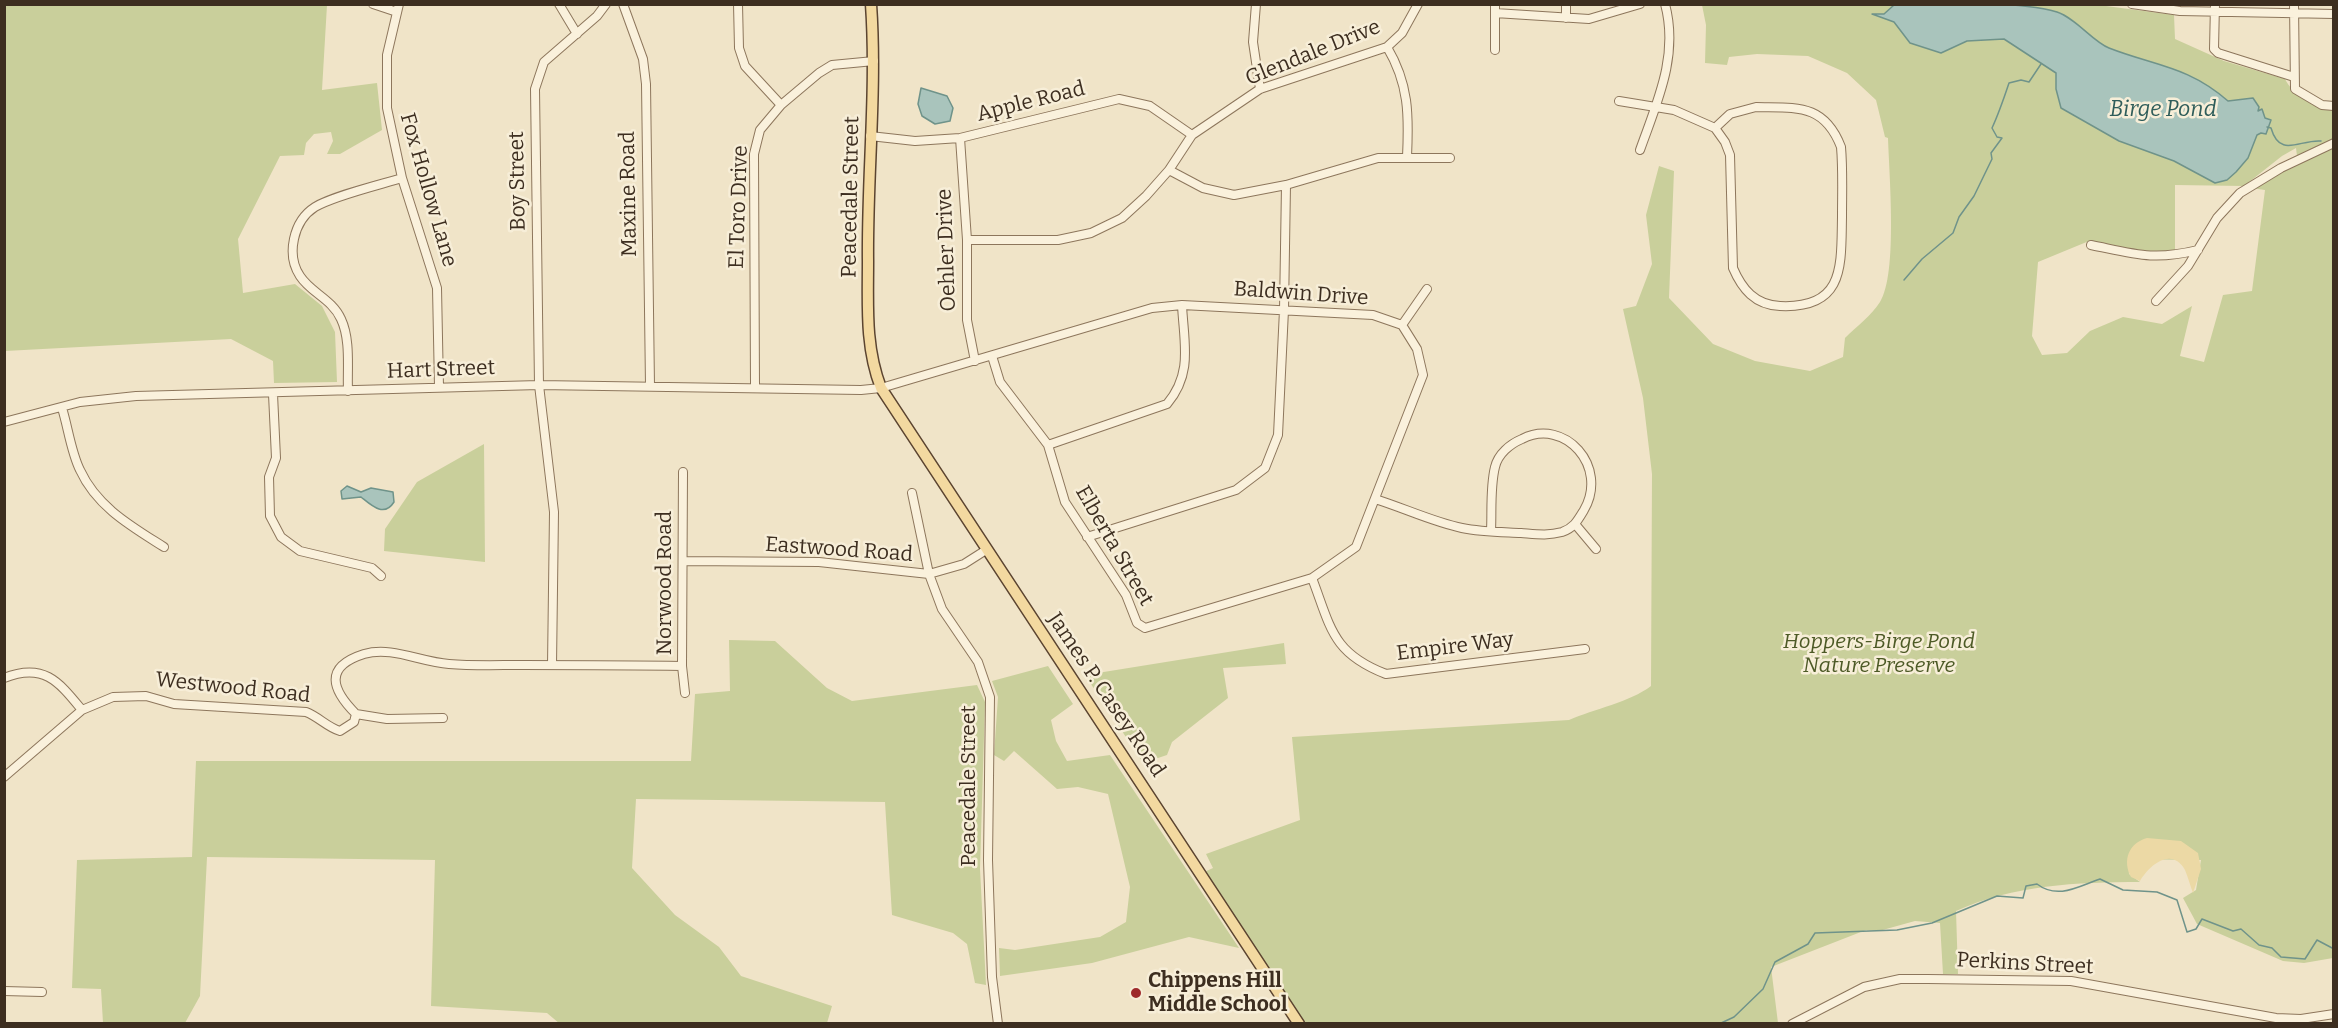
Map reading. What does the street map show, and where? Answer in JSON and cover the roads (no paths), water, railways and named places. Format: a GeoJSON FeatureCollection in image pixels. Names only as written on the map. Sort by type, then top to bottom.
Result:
{"type":"FeatureCollection","features":[{"type":"Feature","properties":{"kind":"main road","name":"Peacedale Street"},"geometry":{"type":"LineString","coordinates":[[871,4],[874,62],[870,136],[868,321],[872,364],[881,388]]}},
{"type":"Feature","properties":{"kind":"main road","name":"James P. Casey Road"},"geometry":{"type":"LineString","coordinates":[[881,388],[1299,1023]]}},
{"type":"Feature","properties":{"kind":"street"},"geometry":{"type":"LineString","coordinates":[[373,4],[398,8]]}},
{"type":"Feature","properties":{"kind":"street"},"geometry":{"type":"LineString","coordinates":[[559,4],[577,34]]}},
{"type":"Feature","properties":{"kind":"street","name":"Boy Street"},"geometry":{"type":"LineString","coordinates":[[552,665],[554,512],[539,385],[535,89],[544,62],[577,34],[606,4]]}},
{"type":"Feature","properties":{"kind":"street","name":"Maxine Road"},"geometry":{"type":"LineString","coordinates":[[623,4],[643,58],[646,84],[650,386]]}},
{"type":"Feature","properties":{"kind":"street"},"geometry":{"type":"LineString","coordinates":[[738,4],[739,48],[745,66],[781,105]]}},
{"type":"Feature","properties":{"kind":"street"},"geometry":{"type":"LineString","coordinates":[[1256,4],[1253,42],[1260,89]]}},
{"type":"Feature","properties":{"kind":"street","name":"Glendale Drive"},"geometry":{"type":"LineString","coordinates":[[967,240],[1058,240],[1091,233],[1122,218],[1169,170],[1192,135],[1260,89],[1387,47],[1402,33],[1418,4]]}},
{"type":"Feature","properties":{"kind":"street"},"geometry":{"type":"LineString","coordinates":[[1566,4],[1566,18]]}},
{"type":"Feature","properties":{"kind":"street"},"geometry":{"type":"LineString","coordinates":[[1495,50],[1495,9],[1566,18],[1602,17],[1640,4]]}},
{"type":"Feature","properties":{"kind":"street"},"geometry":{"type":"LineString","coordinates":[[1640,150],[1656,106],[1670,54],[1670,24],[1665,4]]}},
{"type":"Feature","properties":{"kind":"street"},"geometry":{"type":"LineString","coordinates":[[2132,4],[2180,11],[2215,8],[2294,9],[2334,14]]}},
{"type":"Feature","properties":{"kind":"street","name":"Fox Hollow Lane"},"geometry":{"type":"LineString","coordinates":[[398,8],[387,55],[386,95],[390,130],[402,178],[438,294],[440,387]]}},
{"type":"Feature","properties":{"kind":"street"},"geometry":{"type":"LineString","coordinates":[[2215,8],[2214,48],[2218,53],[2294,77]]}},
{"type":"Feature","properties":{"kind":"street"},"geometry":{"type":"LineString","coordinates":[[2294,9],[2295,89],[2322,105],[2334,106]]}},
{"type":"Feature","properties":{"kind":"street"},"geometry":{"type":"LineString","coordinates":[[1387,47],[1401,69],[1409,113],[1407,157]]}},
{"type":"Feature","properties":{"kind":"street","name":"El Toro Drive"},"geometry":{"type":"LineString","coordinates":[[755,388],[754,153],[760,130],[781,105],[819,73],[832,66],[874,62]]}},
{"type":"Feature","properties":{"kind":"street","name":"Apple Road"},"geometry":{"type":"LineString","coordinates":[[870,136],[915,141],[960,138],[1119,99],[1150,106],[1192,135]]}},
{"type":"Feature","properties":{"kind":"street"},"geometry":{"type":"LineString","coordinates":[[1619,101],[1656,106],[1695,117],[1715,128],[1725,142],[1730,155],[1732,268],[1739,283],[1749,295],[1771,305],[1807,304],[1820,298],[1828,291],[1841,267],[1842,162],[1836,132],[1818,115],[1808,110],[1795,108],[1743,109],[1730,114],[1715,128]]}},
{"type":"Feature","properties":{"kind":"street","name":"Oehler Drive"},"geometry":{"type":"LineString","coordinates":[[960,138],[967,240],[967,320],[975,361]]}},
{"type":"Feature","properties":{"kind":"street"},"geometry":{"type":"LineString","coordinates":[[2156,301],[2188,266],[2217,218],[2240,193],[2287,165],[2334,143]]}},
{"type":"Feature","properties":{"kind":"street"},"geometry":{"type":"LineString","coordinates":[[1169,170],[1203,188],[1234,195],[1286,185],[1349,164],[1378,158],[1450,158]]}},
{"type":"Feature","properties":{"kind":"street"},"geometry":{"type":"LineString","coordinates":[[348,391],[346,342],[342,322],[330,302],[300,277],[294,261],[292,244],[299,224],[315,207],[402,178]]}},
{"type":"Feature","properties":{"kind":"street"},"geometry":{"type":"LineString","coordinates":[[1088,537],[1236,490],[1264,468],[1278,435],[1284,310],[1286,185]]}},
{"type":"Feature","properties":{"kind":"street"},"geometry":{"type":"LineString","coordinates":[[2091,245],[2147,257],[2172,256],[2198,250]]}},
{"type":"Feature","properties":{"kind":"street"},"geometry":{"type":"LineString","coordinates":[[1312,578],[1356,547],[1423,375],[1417,349],[1402,325],[1427,289]]}},
{"type":"Feature","properties":{"kind":"street"},"geometry":{"type":"LineString","coordinates":[[1048,445],[1082,431],[1167,404],[1179,390],[1185,374],[1182,305]]}},
{"type":"Feature","properties":{"kind":"street","name":"Baldwin Drive"},"geometry":{"type":"LineString","coordinates":[[881,388],[1152,308],[1182,305],[1373,315],[1402,325]]}},
{"type":"Feature","properties":{"kind":"street","name":"Elberta Street"},"geometry":{"type":"LineString","coordinates":[[993,356],[1000,382],[1048,445],[1065,502],[1126,595],[1141,626],[1152,627],[1312,578]]}},
{"type":"Feature","properties":{"kind":"street","name":"Hart Street"},"geometry":{"type":"LineString","coordinates":[[4,422],[113,397],[539,385],[861,390],[881,388]]}},
{"type":"Feature","properties":{"kind":"street"},"geometry":{"type":"LineString","coordinates":[[273,394],[276,458],[269,477],[270,516],[281,537],[300,551],[372,568],[381,576]]}},
{"type":"Feature","properties":{"kind":"street"},"geometry":{"type":"LineString","coordinates":[[62,408],[79,470],[103,504],[123,521],[164,548]]}},
{"type":"Feature","properties":{"kind":"street"},"geometry":{"type":"LineString","coordinates":[[1375,499],[1459,527],[1491,531],[1548,534],[1564,531],[1575,524],[1590,500],[1593,479],[1588,460],[1567,441],[1551,435],[1526,437],[1508,446],[1495,466],[1491,531]]}},
{"type":"Feature","properties":{"kind":"street","name":"Norwood Road"},"geometry":{"type":"LineString","coordinates":[[683,472],[682,666],[685,693]]}},
{"type":"Feature","properties":{"kind":"street","name":"Peacedale Street"},"geometry":{"type":"LineString","coordinates":[[912,493],[929,574],[942,609],[978,662],[990,697],[988,860],[992,977],[998,1023]]}},
{"type":"Feature","properties":{"kind":"street"},"geometry":{"type":"LineString","coordinates":[[1575,524],[1596,549]]}},
{"type":"Feature","properties":{"kind":"street","name":"Eastwood Road"},"geometry":{"type":"LineString","coordinates":[[683,561],[819,562],[929,574],[964,564],[986,550]]}},
{"type":"Feature","properties":{"kind":"street","name":"Empire Way"},"geometry":{"type":"LineString","coordinates":[[1312,578],[1332,632],[1342,649],[1362,664],[1386,674],[1585,649]]}},
{"type":"Feature","properties":{"kind":"street","name":"Westwood Road"},"geometry":{"type":"LineString","coordinates":[[4,777],[82,710],[113,697],[146,696],[174,704],[306,712],[320,717],[331,728],[340,730],[354,722],[356,714],[340,698],[334,682],[336,675],[347,662],[369,653],[393,652],[448,664],[682,666]]}},
{"type":"Feature","properties":{"kind":"street"},"geometry":{"type":"LineString","coordinates":[[4,678],[29,672],[51,677],[82,710]]}},
{"type":"Feature","properties":{"kind":"street"},"geometry":{"type":"LineString","coordinates":[[356,714],[387,719],[443,718]]}},
{"type":"Feature","properties":{"kind":"street","name":"Perkins Street"},"geometry":{"type":"LineString","coordinates":[[1792,1023],[1864,987],[1900,979],[2071,981],[2276,1018],[2301,1019],[2334,1014]]}},
{"type":"Feature","properties":{"kind":"street"},"geometry":{"type":"LineString","coordinates":[[4,991],[42,992]]}},
{"type":"Feature","properties":{"kind":"water","name":"Birge Pond"},"geometry":{"type":"Polygon","coordinates":[[[1999,4],[2057,12],[2103,45],[2199,80],[2228,101],[2253,98],[2259,107],[2258,111],[2262,109],[2265,118],[2271,120],[2266,134],[2257,135],[2248,158],[2236,172],[2227,180],[2215,183],[2174,161],[2119,141],[2061,108],[2056,89],[2056,73],[2004,39],[1967,41],[1941,53],[1910,43],[1894,22],[1872,14],[1884,14],[1894,5],[1999,4]]]}},
{"type":"Feature","properties":{"kind":"water"},"geometry":{"type":"Polygon","coordinates":[[[921,88],[947,96],[953,108],[950,121],[935,124],[922,116],[918,104],[921,88]]]}},
{"type":"Feature","properties":{"kind":"water"},"geometry":{"type":"Polygon","coordinates":[[[347,486],[361,492],[371,488],[393,492],[394,502],[390,507],[382,510],[361,497],[342,499],[341,491],[347,486]]]}},
{"type":"Feature","properties":{"kind":"waterway"},"geometry":{"type":"LineString","coordinates":[[1904,280],[1922,259],[1953,233],[1959,217],[1974,196],[1992,159],[1991,153],[2002,138],[1997,137],[1992,128],[2009,83],[2021,80],[2029,82],[2041,64]]}},
{"type":"Feature","properties":{"kind":"waterway"},"geometry":{"type":"LineString","coordinates":[[2267,127],[2271,128],[2275,137],[2285,145],[2321,141]]}},
{"type":"Feature","properties":{"kind":"waterway"},"geometry":{"type":"LineString","coordinates":[[1719,1024],[1734,1017],[1763,989],[1775,962],[1808,944],[1815,933],[1897,930],[1932,923],[1997,896],[2023,898],[2026,886],[2037,884],[2045,889],[2061,891],[2100,879],[2123,890],[2157,892],[2177,900],[2187,932],[2196,929],[2202,919],[2233,931],[2241,929],[2259,945],[2272,948],[2281,957],[2305,959],[2317,940],[2334,949]]}},
{"type":"Feature","properties":{"kind":"place","name":"Chippens Hill Middle School"},"geometry":{"type":"Point","coordinates":[1136,993]}},
{"type":"Feature","properties":{"kind":"park label","name":"Hoppers-Birge Pond Nature Preserve"},"geometry":{"type":"Point","coordinates":[1879,654]}}]}
